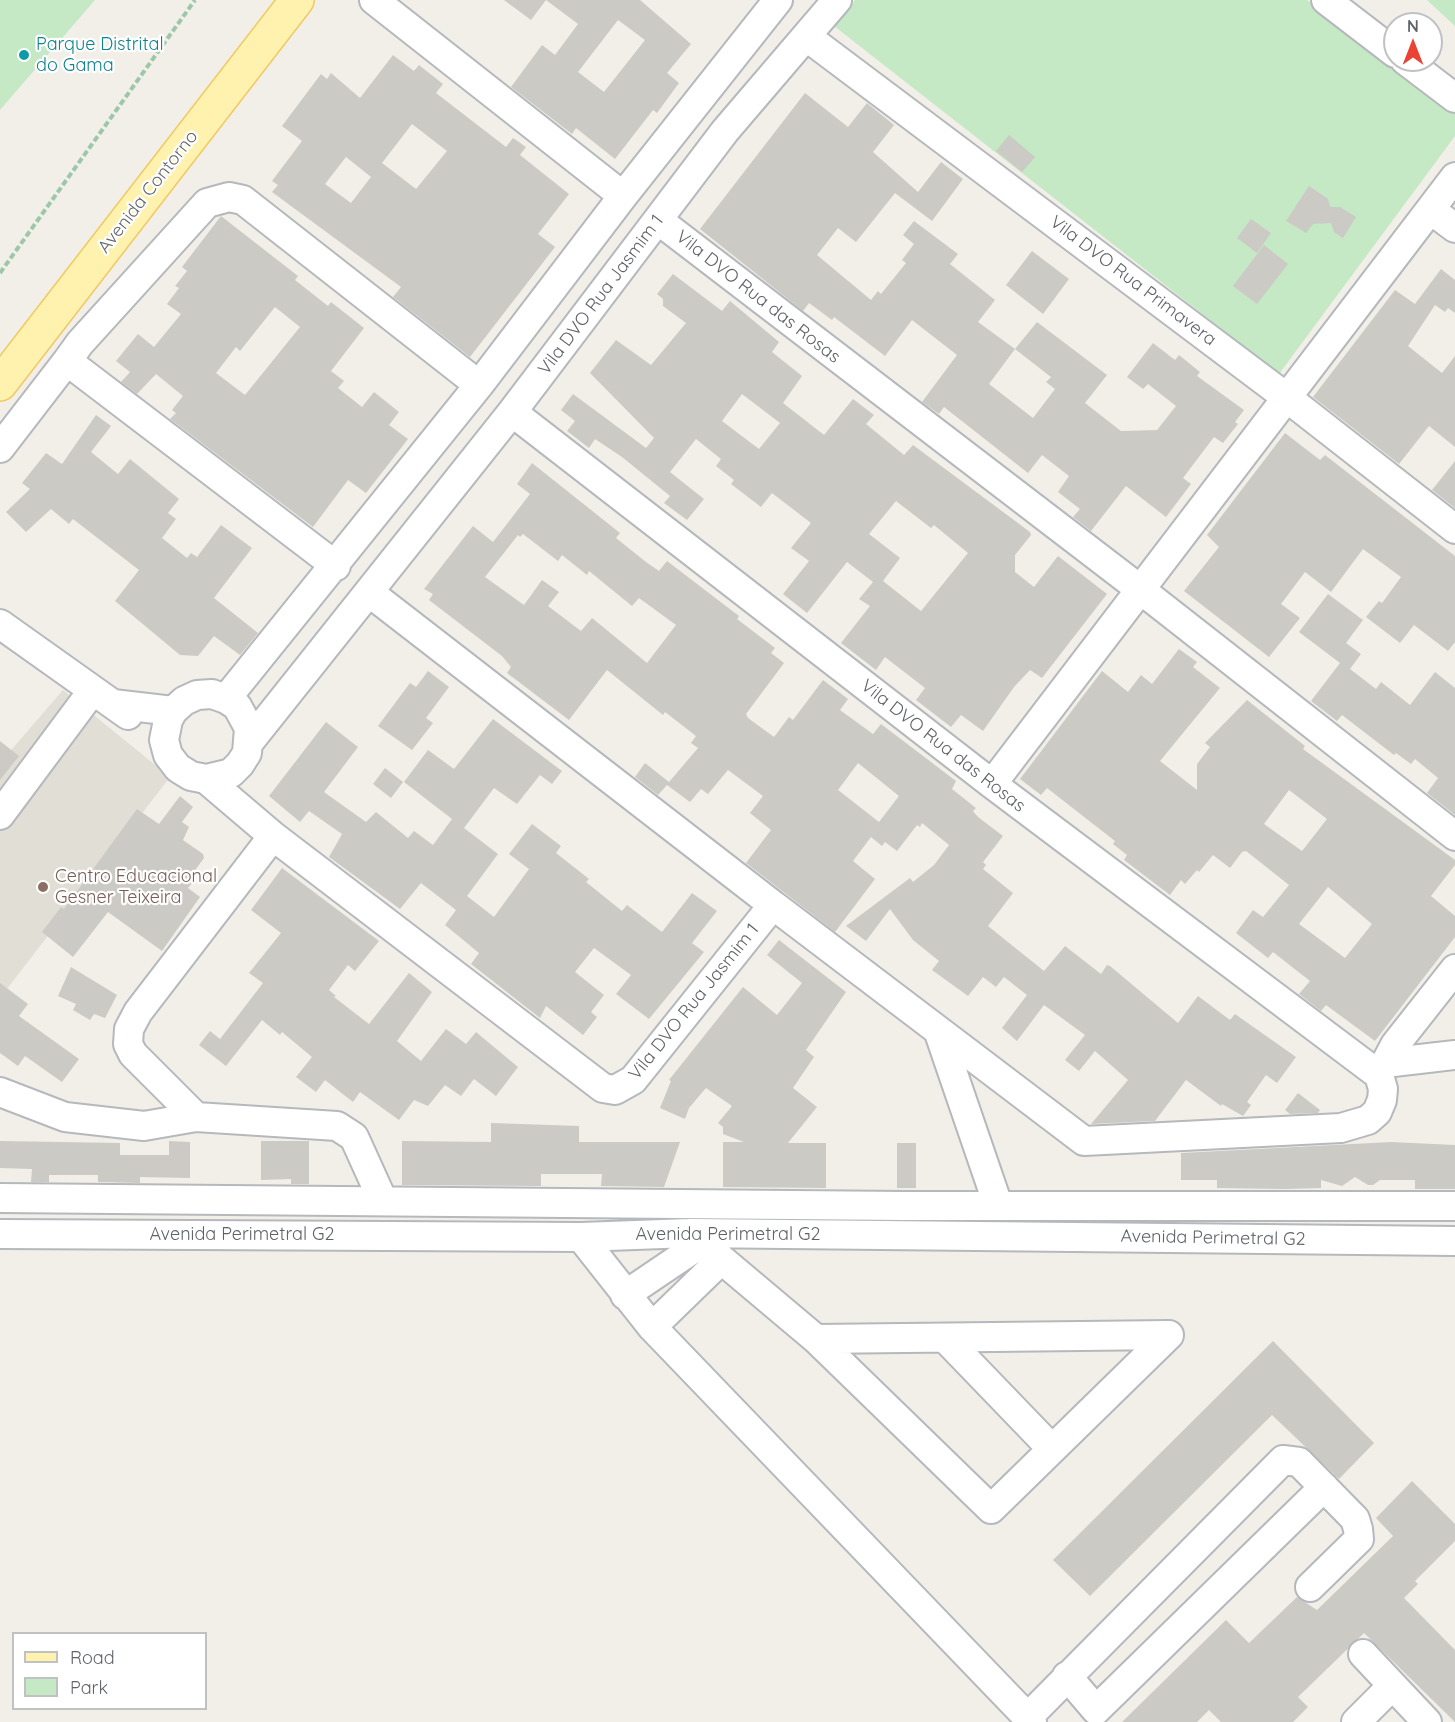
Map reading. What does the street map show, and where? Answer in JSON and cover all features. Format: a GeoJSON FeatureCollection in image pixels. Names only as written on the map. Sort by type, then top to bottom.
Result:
{"type":"FeatureCollection","features":[{"type":"Feature","properties":{"kind":"main road","name":"Avenida Contorno"},"geometry":{"type":"LineString","coordinates":[[0,384],[297,0]]}},
{"type":"Feature","properties":{"kind":"street"},"geometry":{"type":"LineString","coordinates":[[374,0],[623,196]]}},
{"type":"Feature","properties":{"kind":"street","name":"Vila DVO Rua Jasmim 1"},"geometry":{"type":"LineString","coordinates":[[250,741],[512,412],[725,131],[837,0]]}},
{"type":"Feature","properties":{"kind":"street"},"geometry":{"type":"LineString","coordinates":[[1326,0],[1383,44]]}},
{"type":"Feature","properties":{"kind":"street"},"geometry":{"type":"LineString","coordinates":[[226,699],[336,566],[479,385],[773,2]]}},
{"type":"Feature","properties":{"kind":"street","name":"Vila DVO Rua Primavera"},"geometry":{"type":"LineString","coordinates":[[807,37],[1286,397],[1455,529]]}},
{"type":"Feature","properties":{"kind":"street"},"geometry":{"type":"LineString","coordinates":[[1421,72],[1455,98]]}},
{"type":"Feature","properties":{"kind":"street"},"geometry":{"type":"LineString","coordinates":[[696,105],[725,131]]}},
{"type":"Feature","properties":{"kind":"street"},"geometry":{"type":"LineString","coordinates":[[992,784],[1455,177]]}},
{"type":"Feature","properties":{"kind":"street"},"geometry":{"type":"LineString","coordinates":[[0,448],[67,361],[207,203],[229,196],[243,200],[479,385]]}},
{"type":"Feature","properties":{"kind":"street"},"geometry":{"type":"LineString","coordinates":[[1431,210],[1455,228]]}},
{"type":"Feature","properties":{"kind":"street","name":"Vila DVO Rua das Rosas"},"geometry":{"type":"LineString","coordinates":[[658,220],[1141,590],[1455,837]]}},
{"type":"Feature","properties":{"kind":"street"},"geometry":{"type":"LineString","coordinates":[[67,361],[336,566]]}},
{"type":"Feature","properties":{"kind":"street","name":"Vila DVO Rua das Rosas"},"geometry":{"type":"LineString","coordinates":[[512,412],[992,784],[1382,1069]]}},
{"type":"Feature","properties":{"kind":"street"},"geometry":{"type":"LineString","coordinates":[[370,593],[772,905],[1084,1142],[1341,1128],[1368,1120],[1377,1112],[1383,1089],[1382,1069],[1395,1045],[1455,969]]}},
{"type":"Feature","properties":{"kind":"street"},"geometry":{"type":"LineString","coordinates":[[0,624],[164,740]]}},
{"type":"Feature","properties":{"kind":"street"},"geometry":{"type":"LineString","coordinates":[[212,694],[226,699],[245,716],[250,741],[247,753],[235,768],[219,778],[206,780],[191,776],[178,768],[168,755],[164,740],[168,720],[173,711],[184,701],[198,695],[212,694]]}},
{"type":"Feature","properties":{"kind":"street"},"geometry":{"type":"LineString","coordinates":[[103,697],[173,711]]}},
{"type":"Feature","properties":{"kind":"street"},"geometry":{"type":"LineString","coordinates":[[0,815],[103,697]]}},
{"type":"Feature","properties":{"kind":"street","name":"Vila DVO Rua Jasmim 1"},"geometry":{"type":"LineString","coordinates":[[206,780],[273,836],[603,1088],[615,1090],[633,1080],[772,905]]}},
{"type":"Feature","properties":{"kind":"street"},"geometry":{"type":"LineString","coordinates":[[196,1117],[133,1054],[128,1044],[129,1029],[138,1012],[273,836]]}},
{"type":"Feature","properties":{"kind":"street"},"geometry":{"type":"LineString","coordinates":[[938,1030],[998,1205]]}},
{"type":"Feature","properties":{"kind":"street"},"geometry":{"type":"LineString","coordinates":[[1382,1069],[1455,1055]]}},
{"type":"Feature","properties":{"kind":"street"},"geometry":{"type":"LineString","coordinates":[[0,1092],[65,1117],[144,1125],[196,1117],[337,1126],[354,1137],[383,1201]]}},
{"type":"Feature","properties":{"kind":"street","name":"Avenida Perimetral G2"},"geometry":{"type":"LineString","coordinates":[[0,1198],[383,1201],[1455,1241]]}},
{"type":"Feature","properties":{"kind":"street","name":"Avenida Perimetral G2"},"geometry":{"type":"LineString","coordinates":[[0,1234],[581,1237],[704,1245],[905,1222],[998,1205],[1455,1206]]}},
{"type":"Feature","properties":{"kind":"street"},"geometry":{"type":"LineString","coordinates":[[0,1226],[905,1222],[1455,1227]]}},
{"type":"Feature","properties":{"kind":"street"},"geometry":{"type":"LineString","coordinates":[[581,1237],[652,1327],[1030,1720],[1067,1676],[1283,1461],[1299,1462],[1355,1519],[1359,1539],[1310,1587]]}},
{"type":"Feature","properties":{"kind":"street"},"geometry":{"type":"LineString","coordinates":[[625,1295],[704,1245]]}},
{"type":"Feature","properties":{"kind":"street"},"geometry":{"type":"LineString","coordinates":[[652,1327],[704,1245]]}},
{"type":"Feature","properties":{"kind":"street"},"geometry":{"type":"LineString","coordinates":[[704,1245],[816,1339],[991,1509],[1169,1335],[816,1339]]}},
{"type":"Feature","properties":{"kind":"street"},"geometry":{"type":"LineString","coordinates":[[945,1338],[1052,1449]]}},
{"type":"Feature","properties":{"kind":"street"},"geometry":{"type":"LineString","coordinates":[[1067,1676],[1096,1710],[1324,1487]]}},
{"type":"Feature","properties":{"kind":"street"},"geometry":{"type":"LineString","coordinates":[[1363,1654],[1427,1722]]}},
{"type":"Feature","properties":{"kind":"street"},"geometry":{"type":"LineString","coordinates":[[1356,1722],[1392,1686]]}},
{"type":"Feature","properties":{"kind":"path"},"geometry":{"type":"LineString","coordinates":[[0,273],[195,0]]}},
{"type":"Feature","properties":{"kind":"shaded area","name":"Centro Educacional Gesner Teixeira"},"geometry":{"type":"Polygon","coordinates":[[[63,690],[170,777],[0,998],[0,763],[63,690]]]}},
{"type":"Feature","properties":{"kind":"green space","name":"Parque Distrital do Gama"},"geometry":{"type":"Polygon","coordinates":[[[0,0],[95,0],[0,110],[0,0]]]}},
{"type":"Feature","properties":{"kind":"green space"},"geometry":{"type":"Polygon","coordinates":[[[855,0],[1307,0],[1383,58],[1383,72],[1402,72],[1455,112],[1455,136],[1279,374],[834,26],[855,0]]]}},
{"type":"Feature","properties":{"kind":"green space"},"geometry":{"type":"Polygon","coordinates":[[[1427,0],[1455,0],[1455,26],[1443,15],[1443,12],[1440,12],[1427,0]]]}},
{"type":"Feature","properties":{"kind":"building"},"geometry":{"type":"Polygon","coordinates":[[[504,0],[546,0],[531,20],[504,0]]]}},
{"type":"Feature","properties":{"kind":"building"},"geometry":{"type":"Polygon","coordinates":[[[546,0],[640,0],[691,44],[667,73],[679,83],[657,113],[653,110],[615,159],[576,128],[572,134],[511,87],[542,45],[555,55],[578,24],[546,0]],[[618,20],[578,72],[604,92],[645,40],[618,20]]]}},
{"type":"Feature","properties":{"kind":"building"},"geometry":{"type":"Polygon","coordinates":[[[393,55],[414,71],[419,65],[443,84],[436,93],[506,147],[513,138],[526,147],[520,155],[569,194],[538,234],[555,247],[470,357],[393,297],[401,287],[272,192],[278,185],[272,181],[302,141],[282,126],[321,74],[327,79],[331,73],[360,98],[393,55]],[[412,124],[382,163],[416,189],[447,151],[412,124]],[[346,157],[325,184],[351,203],[371,177],[346,157]]]}},
{"type":"Feature","properties":{"kind":"building"},"geometry":{"type":"Polygon","coordinates":[[[805,93],[848,127],[867,103],[894,125],[873,152],[918,192],[941,162],[963,179],[932,221],[895,193],[856,242],[838,228],[817,255],[871,300],[878,291],[881,294],[906,263],[902,260],[914,244],[903,235],[914,221],[958,254],[950,264],[995,300],[978,322],[1015,349],[1037,322],[1107,375],[1085,403],[1121,431],[1157,430],[1176,406],[1148,384],[1143,389],[1127,377],[1153,343],[1175,360],[1179,355],[1200,372],[1197,376],[1244,410],[1235,422],[1238,424],[1223,443],[1214,437],[1183,478],[1191,484],[1166,517],[1126,486],[1091,531],[1073,517],[1080,509],[1058,492],[1069,476],[1042,455],[1028,473],[944,407],[939,414],[922,402],[957,355],[912,320],[885,356],[834,317],[832,320],[809,303],[803,311],[700,229],[805,93]],[[1015,349],[989,384],[1033,418],[1055,389],[1046,382],[1051,377],[1015,349]]]}},
{"type":"Feature","properties":{"kind":"building"},"geometry":{"type":"Polygon","coordinates":[[[1009,135],[1035,157],[1022,172],[996,151],[1009,135]]]}},
{"type":"Feature","properties":{"kind":"building"},"geometry":{"type":"Polygon","coordinates":[[[1309,186],[1328,199],[1330,207],[1340,207],[1356,217],[1343,238],[1334,232],[1331,223],[1313,224],[1306,233],[1286,221],[1309,186]]]}},
{"type":"Feature","properties":{"kind":"building"},"geometry":{"type":"Polygon","coordinates":[[[221,216],[298,276],[295,280],[328,306],[331,302],[364,328],[331,371],[344,381],[338,388],[362,407],[374,392],[399,412],[389,425],[408,439],[366,493],[348,480],[313,527],[170,419],[176,413],[172,410],[183,396],[156,374],[137,394],[121,382],[130,372],[116,361],[138,334],[154,347],[181,314],[167,304],[179,288],[175,286],[187,271],[182,267],[221,216]],[[275,307],[240,351],[236,347],[216,373],[245,395],[300,327],[275,307]]]}},
{"type":"Feature","properties":{"kind":"building"},"geometry":{"type":"Polygon","coordinates":[[[1251,219],[1271,233],[1257,253],[1237,238],[1251,219]]]}},
{"type":"Feature","properties":{"kind":"building"},"geometry":{"type":"Polygon","coordinates":[[[1264,245],[1288,264],[1257,304],[1233,286],[1264,245]]]}},
{"type":"Feature","properties":{"kind":"building"},"geometry":{"type":"Polygon","coordinates":[[[1032,251],[1069,279],[1043,314],[1006,285],[1032,251]]]}},
{"type":"Feature","properties":{"kind":"building"},"geometry":{"type":"Polygon","coordinates":[[[1441,269],[1455,280],[1455,313],[1448,308],[1445,312],[1435,305],[1408,346],[1442,373],[1455,356],[1455,447],[1429,426],[1399,464],[1313,397],[1395,290],[1415,304],[1441,269]]]}},
{"type":"Feature","properties":{"kind":"building"},"geometry":{"type":"Polygon","coordinates":[[[673,274],[722,311],[730,301],[779,342],[772,352],[802,376],[783,403],[824,435],[853,399],[874,415],[866,424],[904,455],[913,445],[1030,532],[1031,535],[1015,555],[1015,572],[1034,587],[1058,556],[1107,594],[1042,678],[1030,670],[1014,687],[983,731],[961,715],[951,727],[916,700],[925,688],[885,657],[876,670],[841,643],[870,606],[859,599],[873,582],[847,562],[807,613],[783,594],[809,561],[791,548],[811,523],[772,493],[761,507],[731,484],[734,480],[716,466],[721,459],[696,439],[670,472],[704,499],[687,520],[664,503],[670,496],[622,457],[595,439],[589,448],[567,431],[575,421],[561,410],[573,394],[646,448],[654,438],[590,373],[616,340],[651,365],[686,323],[663,306],[663,299],[657,294],[673,274]],[[742,394],[722,421],[759,449],[780,423],[742,394]],[[896,501],[869,534],[900,558],[883,581],[921,611],[968,553],[934,525],[931,528],[896,501]]]}},
{"type":"Feature","properties":{"kind":"building"},"geometry":{"type":"Polygon","coordinates":[[[96,415],[111,426],[91,452],[118,474],[130,459],[179,499],[168,513],[176,519],[162,538],[187,558],[191,553],[197,557],[221,525],[252,548],[214,598],[258,633],[240,655],[214,636],[198,656],[180,655],[115,601],[139,570],[73,519],[69,524],[51,509],[26,532],[6,512],[30,489],[22,483],[46,453],[62,464],[96,415]]]}},
{"type":"Feature","properties":{"kind":"building"},"geometry":{"type":"Polygon","coordinates":[[[1285,433],[1320,460],[1325,455],[1455,556],[1455,642],[1448,651],[1414,625],[1400,643],[1366,617],[1379,601],[1382,603],[1401,577],[1363,549],[1331,592],[1305,572],[1281,604],[1300,618],[1269,657],[1184,591],[1219,547],[1207,535],[1285,433]]]}},
{"type":"Feature","properties":{"kind":"building"},"geometry":{"type":"Polygon","coordinates":[[[1455,461],[1455,508],[1432,490],[1455,461]]]}},
{"type":"Feature","properties":{"kind":"building"},"geometry":{"type":"Polygon","coordinates":[[[532,463],[620,533],[616,538],[646,562],[659,571],[667,561],[739,616],[737,619],[775,648],[771,653],[784,663],[746,714],[748,718],[774,737],[789,717],[793,720],[823,680],[848,699],[840,710],[873,734],[881,724],[956,781],[952,789],[976,808],[973,811],[978,817],[1003,836],[983,862],[986,865],[983,869],[1013,893],[988,926],[1044,971],[1065,946],[1101,974],[1107,965],[1110,966],[1178,1023],[1198,996],[1230,1020],[1235,1014],[1296,1057],[1277,1083],[1266,1075],[1247,1102],[1251,1105],[1243,1116],[1222,1104],[1221,1106],[1186,1080],[1155,1121],[1091,1124],[1128,1080],[1095,1051],[1079,1071],[1065,1060],[1085,1035],[1044,1005],[1017,1041],[1002,1028],[1027,995],[1004,977],[996,987],[983,977],[968,996],[932,970],[939,961],[913,940],[890,909],[866,941],[846,926],[910,878],[913,882],[934,865],[949,845],[922,823],[920,827],[917,825],[897,851],[885,842],[882,846],[871,837],[853,861],[875,879],[835,932],[746,863],[771,830],[750,813],[763,796],[728,770],[708,794],[701,789],[690,802],[667,785],[658,795],[635,777],[645,763],[669,782],[698,748],[691,743],[696,736],[665,712],[663,715],[607,670],[569,720],[507,673],[511,667],[502,656],[429,600],[433,594],[424,589],[473,526],[493,542],[530,494],[517,484],[532,463]],[[523,534],[520,537],[518,535],[485,577],[524,605],[542,580],[559,592],[548,606],[581,631],[592,618],[647,663],[676,625],[639,598],[632,606],[589,571],[587,575],[562,555],[558,561],[523,534]],[[858,763],[838,790],[879,822],[899,796],[858,763]]]}},
{"type":"Feature","properties":{"kind":"building"},"geometry":{"type":"Polygon","coordinates":[[[1328,594],[1363,620],[1346,643],[1361,654],[1350,669],[1376,689],[1381,682],[1410,705],[1435,672],[1455,688],[1455,815],[1427,793],[1438,778],[1415,759],[1411,764],[1396,753],[1394,755],[1342,715],[1337,721],[1311,701],[1340,663],[1299,632],[1328,594]]]}},
{"type":"Feature","properties":{"kind":"building"},"geometry":{"type":"Polygon","coordinates":[[[1179,649],[1197,662],[1193,667],[1220,688],[1160,761],[1197,790],[1197,764],[1210,747],[1205,743],[1247,700],[1305,746],[1303,749],[1455,860],[1455,865],[1431,896],[1455,916],[1455,937],[1375,1041],[1326,1005],[1321,1011],[1299,994],[1310,981],[1273,952],[1268,958],[1236,933],[1253,910],[1263,917],[1289,885],[1246,851],[1242,852],[1230,868],[1213,855],[1185,884],[1181,880],[1170,895],[1124,860],[1127,855],[1113,844],[1115,841],[1047,788],[1041,795],[1020,779],[1102,671],[1128,692],[1141,675],[1152,684],[1179,649]],[[1289,790],[1264,824],[1302,851],[1327,819],[1289,790]],[[1328,887],[1299,924],[1345,958],[1372,924],[1328,887]]]}},
{"type":"Feature","properties":{"kind":"building"},"geometry":{"type":"Polygon","coordinates":[[[428,671],[449,687],[426,718],[433,723],[412,750],[378,726],[410,683],[416,687],[428,671]]]}},
{"type":"Feature","properties":{"kind":"building"},"geometry":{"type":"Polygon","coordinates":[[[493,719],[562,771],[552,784],[540,775],[517,804],[494,788],[464,828],[498,854],[467,896],[494,917],[529,869],[509,854],[532,824],[561,846],[556,853],[589,879],[586,882],[622,911],[627,905],[662,932],[692,893],[717,911],[692,943],[704,952],[649,1019],[616,994],[631,975],[594,948],[575,972],[604,995],[591,1012],[597,1017],[583,1035],[546,1006],[540,1018],[471,964],[479,953],[445,925],[456,910],[421,883],[400,909],[329,857],[342,834],[309,811],[300,822],[269,796],[326,722],[358,747],[324,792],[366,822],[376,812],[408,838],[414,831],[433,845],[452,819],[404,782],[428,750],[454,769],[493,719]]]}},
{"type":"Feature","properties":{"kind":"building"},"geometry":{"type":"Polygon","coordinates":[[[0,741],[19,756],[0,780],[0,741]]]}},
{"type":"Feature","properties":{"kind":"building"},"geometry":{"type":"Polygon","coordinates":[[[385,768],[403,782],[391,798],[373,784],[385,768]]]}},
{"type":"Feature","properties":{"kind":"building"},"geometry":{"type":"Polygon","coordinates":[[[180,796],[193,807],[182,822],[189,827],[183,840],[203,854],[204,858],[187,881],[192,883],[188,888],[200,897],[162,951],[108,912],[73,957],[42,932],[61,907],[64,909],[137,809],[159,824],[180,796]]]}},
{"type":"Feature","properties":{"kind":"building"},"geometry":{"type":"Polygon","coordinates":[[[282,868],[379,941],[355,971],[348,965],[329,990],[336,996],[334,997],[369,1024],[409,973],[432,992],[397,1041],[421,1061],[446,1029],[466,1044],[476,1032],[518,1067],[496,1096],[474,1079],[461,1096],[445,1085],[428,1106],[414,1100],[399,1120],[360,1092],[353,1102],[325,1080],[316,1092],[296,1077],[312,1057],[282,1032],[280,1035],[262,1020],[226,1066],[199,1045],[210,1031],[220,1039],[263,983],[249,973],[281,933],[251,910],[282,868]]]}},
{"type":"Feature","properties":{"kind":"building"},"geometry":{"type":"Polygon","coordinates":[[[779,940],[846,992],[806,1050],[814,1057],[793,1088],[817,1107],[788,1143],[826,1143],[826,1188],[723,1187],[723,1142],[744,1142],[723,1134],[723,1127],[718,1123],[732,1106],[706,1088],[689,1108],[685,1119],[660,1108],[671,1081],[669,1080],[743,987],[777,1015],[802,983],[767,955],[779,940]]]}},
{"type":"Feature","properties":{"kind":"building"},"geometry":{"type":"Polygon","coordinates":[[[71,967],[117,995],[105,1018],[94,1014],[90,1020],[73,1010],[76,1004],[58,996],[71,967]]]}},
{"type":"Feature","properties":{"kind":"building"},"geometry":{"type":"Polygon","coordinates":[[[0,983],[28,1004],[19,1016],[79,1059],[62,1082],[25,1056],[18,1066],[0,1053],[0,983]]]}},
{"type":"Feature","properties":{"kind":"building"},"geometry":{"type":"Polygon","coordinates":[[[1298,1093],[1320,1110],[1318,1113],[1290,1114],[1285,1110],[1298,1093]]]}},
{"type":"Feature","properties":{"kind":"building"},"geometry":{"type":"Polygon","coordinates":[[[491,1123],[579,1126],[579,1142],[680,1142],[664,1187],[601,1186],[602,1174],[541,1174],[541,1186],[402,1185],[402,1141],[491,1142],[491,1123]]]}},
{"type":"Feature","properties":{"kind":"building"},"geometry":{"type":"Polygon","coordinates":[[[0,1141],[120,1143],[120,1155],[169,1155],[169,1141],[190,1142],[190,1178],[140,1177],[140,1183],[98,1182],[98,1175],[49,1175],[49,1182],[31,1182],[32,1169],[0,1168],[0,1141]]]}},
{"type":"Feature","properties":{"kind":"building"},"geometry":{"type":"Polygon","coordinates":[[[261,1141],[309,1141],[309,1184],[291,1184],[291,1179],[261,1180],[261,1141]]]}},
{"type":"Feature","properties":{"kind":"building"},"geometry":{"type":"Polygon","coordinates":[[[1391,1142],[1455,1145],[1455,1189],[1415,1189],[1415,1180],[1380,1180],[1373,1185],[1368,1185],[1355,1177],[1342,1186],[1321,1180],[1321,1188],[1285,1189],[1217,1188],[1217,1180],[1181,1180],[1181,1153],[1391,1142]]]}},
{"type":"Feature","properties":{"kind":"building"},"geometry":{"type":"Polygon","coordinates":[[[897,1143],[916,1143],[916,1188],[897,1188],[897,1143]]]}},
{"type":"Feature","properties":{"kind":"building"},"geometry":{"type":"Polygon","coordinates":[[[1273,1341],[1374,1443],[1339,1479],[1272,1415],[1090,1596],[1053,1560],[1273,1341]]]}},
{"type":"Feature","properties":{"kind":"building"},"geometry":{"type":"Polygon","coordinates":[[[1412,1481],[1455,1524],[1455,1541],[1415,1581],[1418,1584],[1404,1598],[1455,1650],[1455,1722],[1364,1633],[1298,1697],[1308,1707],[1293,1722],[1221,1722],[1209,1710],[1197,1722],[1122,1722],[1226,1620],[1249,1643],[1297,1597],[1317,1610],[1393,1536],[1376,1518],[1412,1481]]]}},
{"type":"Feature","properties":{"kind":"place","name":"Parque Distrital do Gama"},"geometry":{"type":"Point","coordinates":[24,55]}},
{"type":"Feature","properties":{"kind":"place","name":"Centro Educacional Gesner Teixeira"},"geometry":{"type":"Point","coordinates":[43,887]}}]}
